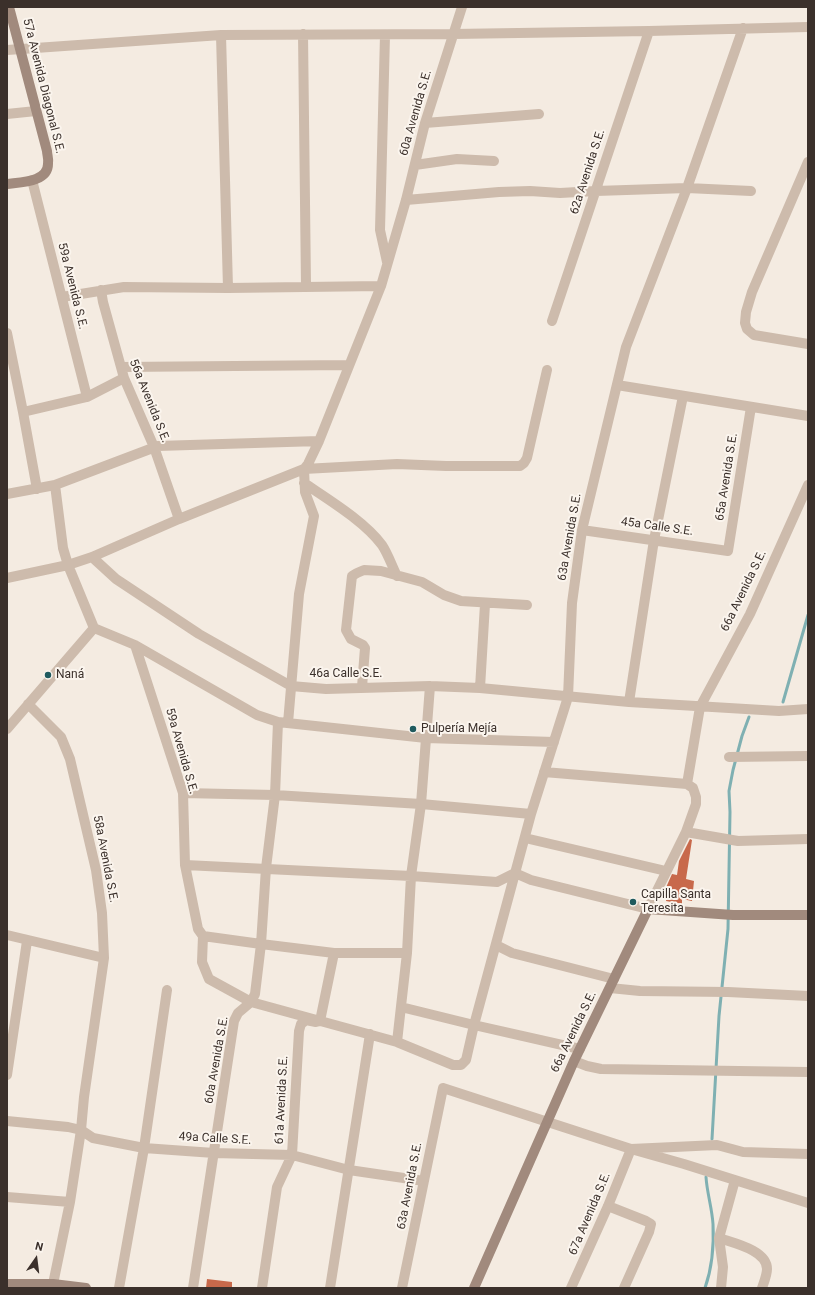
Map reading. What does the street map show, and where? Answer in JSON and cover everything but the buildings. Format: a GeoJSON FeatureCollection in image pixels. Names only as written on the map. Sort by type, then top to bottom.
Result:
{"type":"FeatureCollection","features":[{"type":"Feature","properties":{"kind":"street","name":"57a Avenida Diagonal S.E."},"geometry":{"type":"LineString","coordinates":[[9,7],[47,151],[47,171],[41,177],[32,180]]}},
{"type":"Feature","properties":{"kind":"street","name":"60a Avenida S.E."},"geometry":{"type":"LineString","coordinates":[[193,1288],[234,1021],[238,1014],[251,1002],[255,994],[262,944],[266,868],[283,723],[291,686],[299,594],[314,516],[305,492],[304,469],[319,441],[381,286],[406,200],[425,124],[462,7]]}},
{"type":"Feature","properties":{"kind":"street"},"geometry":{"type":"LineString","coordinates":[[7,50],[221,35],[385,35],[808,27]]}},
{"type":"Feature","properties":{"kind":"street","name":"63a Avenida S.E."},"geometry":{"type":"LineString","coordinates":[[554,742],[568,697],[572,603],[582,530],[626,347],[687,188],[743,28]]}},
{"type":"Feature","properties":{"kind":"street","name":"62a Avenida S.E."},"geometry":{"type":"LineString","coordinates":[[552,321],[649,31]]}},
{"type":"Feature","properties":{"kind":"street"},"geometry":{"type":"LineString","coordinates":[[303,34],[306,286]]}},
{"type":"Feature","properties":{"kind":"street"},"geometry":{"type":"LineString","coordinates":[[221,35],[228,288]]}},
{"type":"Feature","properties":{"kind":"street"},"geometry":{"type":"LineString","coordinates":[[385,35],[380,230],[387,262]]}},
{"type":"Feature","properties":{"kind":"street"},"geometry":{"type":"LineString","coordinates":[[7,114],[36,111]]}},
{"type":"Feature","properties":{"kind":"street"},"geometry":{"type":"LineString","coordinates":[[425,124],[539,114]]}},
{"type":"Feature","properties":{"kind":"street"},"geometry":{"type":"LineString","coordinates":[[414,166],[457,159],[494,161]]}},
{"type":"Feature","properties":{"kind":"street"},"geometry":{"type":"LineString","coordinates":[[808,162],[752,292],[746,312],[745,323],[747,329],[754,335],[808,344]]}},
{"type":"Feature","properties":{"kind":"street"},"geometry":{"type":"LineString","coordinates":[[7,184],[32,180]]}},
{"type":"Feature","properties":{"kind":"street","name":"59a Avenida S.E."},"geometry":{"type":"LineString","coordinates":[[32,180],[87,397]]}},
{"type":"Feature","properties":{"kind":"street"},"geometry":{"type":"LineString","coordinates":[[406,200],[499,192],[530,191],[560,193],[596,190],[687,188],[751,191]]}},
{"type":"Feature","properties":{"kind":"street"},"geometry":{"type":"LineString","coordinates":[[62,297],[124,287],[228,288],[381,286]]}},
{"type":"Feature","properties":{"kind":"street","name":"56a Avenida S.E."},"geometry":{"type":"LineString","coordinates":[[101,290],[124,378],[154,447],[179,519]]}},
{"type":"Feature","properties":{"kind":"street"},"geometry":{"type":"LineString","coordinates":[[7,333],[37,489]]}},
{"type":"Feature","properties":{"kind":"street"},"geometry":{"type":"LineString","coordinates":[[121,367],[349,365]]}},
{"type":"Feature","properties":{"kind":"street"},"geometry":{"type":"LineString","coordinates":[[7,578],[68,565],[92,557],[179,519],[304,469],[397,464],[446,466],[520,466],[527,458],[547,370]]}},
{"type":"Feature","properties":{"kind":"street"},"geometry":{"type":"LineString","coordinates":[[23,412],[87,397],[124,378]]}},
{"type":"Feature","properties":{"kind":"street"},"geometry":{"type":"LineString","coordinates":[[617,385],[808,416]]}},
{"type":"Feature","properties":{"kind":"street"},"geometry":{"type":"LineString","coordinates":[[629,702],[654,540],[683,396]]}},
{"type":"Feature","properties":{"kind":"street","name":"65a Avenida S.E."},"geometry":{"type":"LineString","coordinates":[[728,551],[751,407]]}},
{"type":"Feature","properties":{"kind":"street"},"geometry":{"type":"LineString","coordinates":[[7,494],[55,485],[158,446],[319,441]]}},
{"type":"Feature","properties":{"kind":"street"},"geometry":{"type":"LineString","coordinates":[[304,483],[342,508],[366,529],[382,545],[397,576]]}},
{"type":"Feature","properties":{"kind":"street"},"geometry":{"type":"LineString","coordinates":[[55,485],[64,548],[68,565],[94,628],[135,645],[257,715],[283,723],[426,738],[554,742],[531,814],[474,1025],[466,1060],[461,1065],[453,1065],[397,1042],[251,1002],[209,978],[202,962],[203,936],[334,953],[407,953]]}},
{"type":"Feature","properties":{"kind":"street","name":"66a Avenida S.E."},"geometry":{"type":"LineString","coordinates":[[474,1288],[574,1061],[686,832],[696,804],[696,797],[690,786],[700,707],[750,614],[808,485]]}},
{"type":"Feature","properties":{"kind":"street","name":"45a Calle S.E."},"geometry":{"type":"LineString","coordinates":[[582,530],[728,551]]}},
{"type":"Feature","properties":{"kind":"street","name":"46a Calle S.E."},"geometry":{"type":"LineString","coordinates":[[92,557],[116,579],[186,625],[264,672],[291,686],[326,689],[430,686],[480,688],[568,697],[700,707],[779,711],[808,709]]}},
{"type":"Feature","properties":{"kind":"street"},"geometry":{"type":"LineString","coordinates":[[362,687],[365,648],[363,645],[351,639],[346,630],[352,576],[357,573],[364,570],[381,571],[422,582],[444,595],[461,601],[485,604],[527,605]]}},
{"type":"Feature","properties":{"kind":"street"},"geometry":{"type":"LineString","coordinates":[[480,688],[485,604]]}},
{"type":"Feature","properties":{"kind":"street"},"geometry":{"type":"LineString","coordinates":[[7,729],[94,628]]}},
{"type":"Feature","properties":{"kind":"street","name":"59a Avenida S.E."},"geometry":{"type":"LineString","coordinates":[[135,645],[183,793],[185,865],[198,929],[203,936]]}},
{"type":"Feature","properties":{"kind":"street"},"geometry":{"type":"LineString","coordinates":[[397,1042],[407,953],[412,876],[430,686]]}},
{"type":"Feature","properties":{"kind":"street","name":"58a Avenida S.E."},"geometry":{"type":"LineString","coordinates":[[28,704],[60,737],[70,758],[96,870],[102,913],[104,958],[70,1202],[53,1284]]}},
{"type":"Feature","properties":{"kind":"street"},"geometry":{"type":"LineString","coordinates":[[729,757],[808,756]]}},
{"type":"Feature","properties":{"kind":"street"},"geometry":{"type":"LineString","coordinates":[[544,772],[690,786]]}},
{"type":"Feature","properties":{"kind":"street"},"geometry":{"type":"LineString","coordinates":[[183,793],[275,795],[420,804],[531,814]]}},
{"type":"Feature","properties":{"kind":"street"},"geometry":{"type":"LineString","coordinates":[[686,832],[738,841],[808,839]]}},
{"type":"Feature","properties":{"kind":"street"},"geometry":{"type":"LineString","coordinates":[[525,838],[666,871]]}},
{"type":"Feature","properties":{"kind":"street"},"geometry":{"type":"LineString","coordinates":[[185,865],[266,868],[497,882],[515,874],[531,880],[648,909],[733,915],[808,915]]}},
{"type":"Feature","properties":{"kind":"street"},"geometry":{"type":"LineString","coordinates":[[7,935],[27,941],[104,958]]}},
{"type":"Feature","properties":{"kind":"street"},"geometry":{"type":"LineString","coordinates":[[7,1075],[10,1035],[27,941]]}},
{"type":"Feature","properties":{"kind":"street"},"geometry":{"type":"LineString","coordinates":[[496,945],[512,953],[640,991],[728,992],[808,996]]}},
{"type":"Feature","properties":{"kind":"street"},"geometry":{"type":"LineString","coordinates":[[320,1021],[334,953]]}},
{"type":"Feature","properties":{"kind":"street"},"geometry":{"type":"LineString","coordinates":[[119,1288],[144,1148],[167,990]]}},
{"type":"Feature","properties":{"kind":"street"},"geometry":{"type":"LineString","coordinates":[[401,1007],[580,1049]]}},
{"type":"Feature","properties":{"kind":"street","name":"61a Avenida S.E."},"geometry":{"type":"LineString","coordinates":[[262,1288],[278,1187],[292,1155],[299,1031],[301,1024],[306,1020],[316,1022],[320,1021]]}},
{"type":"Feature","properties":{"kind":"street"},"geometry":{"type":"LineString","coordinates":[[330,1288],[370,1034]]}},
{"type":"Feature","properties":{"kind":"street"},"geometry":{"type":"LineString","coordinates":[[574,1061],[601,1069],[808,1072]]}},
{"type":"Feature","properties":{"kind":"street","name":"63a Avenida S.E."},"geometry":{"type":"LineString","coordinates":[[402,1288],[443,1088],[547,1122]]}},
{"type":"Feature","properties":{"kind":"street","name":"49a Calle S.E."},"geometry":{"type":"LineString","coordinates":[[7,1121],[68,1127],[81,1130],[93,1138],[144,1148],[214,1153],[292,1155],[349,1170],[424,1181]]}},
{"type":"Feature","properties":{"kind":"street"},"geometry":{"type":"LineString","coordinates":[[547,1122],[808,1203]]}},
{"type":"Feature","properties":{"kind":"street"},"geometry":{"type":"LineString","coordinates":[[631,1149],[717,1145],[743,1152],[808,1154]]}},
{"type":"Feature","properties":{"kind":"street","name":"67a Avenida S.E."},"geometry":{"type":"LineString","coordinates":[[571,1288],[608,1206],[631,1149]]}},
{"type":"Feature","properties":{"kind":"street"},"geometry":{"type":"LineString","coordinates":[[721,1288],[723,1267],[719,1238],[735,1180]]}},
{"type":"Feature","properties":{"kind":"street"},"geometry":{"type":"LineString","coordinates":[[7,1197],[70,1202]]}},
{"type":"Feature","properties":{"kind":"street"},"geometry":{"type":"LineString","coordinates":[[608,1206],[651,1224],[649,1232],[624,1288]]}},
{"type":"Feature","properties":{"kind":"street"},"geometry":{"type":"LineString","coordinates":[[719,1238],[746,1247],[759,1254],[767,1269],[762,1288]]}},
{"type":"Feature","properties":{"kind":"street"},"geometry":{"type":"LineString","coordinates":[[7,1284],[53,1284],[86,1288]]}},
{"type":"Feature","properties":{"kind":"waterway"},"geometry":{"type":"LineString","coordinates":[[783,702],[808,615]]}},
{"type":"Feature","properties":{"kind":"waterway"},"geometry":{"type":"LineString","coordinates":[[712,1139],[719,1016],[728,929],[729,791],[742,736],[749,717]]}},
{"type":"Feature","properties":{"kind":"waterway"},"geometry":{"type":"LineString","coordinates":[[705,1288],[713,1248],[712,1218],[706,1177]]}},
{"type":"Feature","properties":{"kind":"place","name":"Naná"},"geometry":{"type":"Point","coordinates":[48,675]}},
{"type":"Feature","properties":{"kind":"place","name":"Pulpería Mejía"},"geometry":{"type":"Point","coordinates":[413,729]}},
{"type":"Feature","properties":{"kind":"place","name":"Capilla Santa Teresita"},"geometry":{"type":"Point","coordinates":[633,902]}}]}
